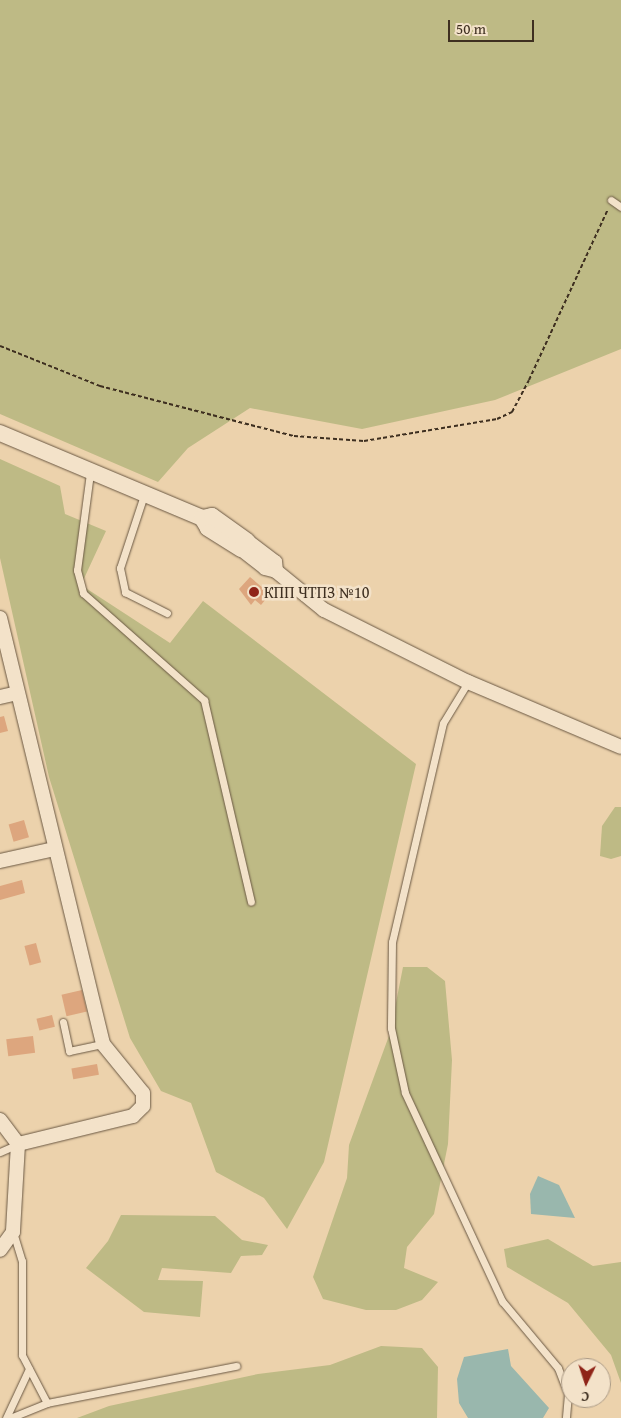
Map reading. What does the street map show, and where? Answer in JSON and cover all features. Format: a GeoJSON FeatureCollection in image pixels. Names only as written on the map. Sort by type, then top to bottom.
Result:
{"type":"FeatureCollection","features":[{"type":"Feature","properties":{"kind":"street"},"geometry":{"type":"LineString","coordinates":[[0,433],[90,474],[202,518],[212,516],[244,545],[275,562],[276,571],[324,610],[468,682],[621,747]]}},
{"type":"Feature","properties":{"kind":"street"},"geometry":{"type":"LineString","coordinates":[[0,618],[54,850],[103,1044],[143,1093],[143,1106],[134,1116],[18,1144]]}},
{"type":"Feature","properties":{"kind":"street"},"geometry":{"type":"LineString","coordinates":[[0,697],[18,693]]}},
{"type":"Feature","properties":{"kind":"street"},"geometry":{"type":"LineString","coordinates":[[0,861],[54,850]]}},
{"type":"Feature","properties":{"kind":"street"},"geometry":{"type":"LineString","coordinates":[[0,1120],[18,1144],[13,1232],[0,1250]]}},
{"type":"Feature","properties":{"kind":"lane"},"geometry":{"type":"LineString","coordinates":[[612,200],[621,207]]}},
{"type":"Feature","properties":{"kind":"lane"},"geometry":{"type":"LineString","coordinates":[[90,474],[77,570],[83,593],[204,700],[252,902]]}},
{"type":"Feature","properties":{"kind":"lane"},"geometry":{"type":"LineString","coordinates":[[144,495],[120,568],[125,592],[167,613]]}},
{"type":"Feature","properties":{"kind":"lane"},"geometry":{"type":"LineString","coordinates":[[468,682],[443,723],[392,942],[391,1028],[405,1093],[502,1301],[558,1368],[568,1394],[566,1418]]}},
{"type":"Feature","properties":{"kind":"lane"},"geometry":{"type":"LineString","coordinates":[[63,1022],[70,1051],[103,1044]]}},
{"type":"Feature","properties":{"kind":"lane"},"geometry":{"type":"LineString","coordinates":[[0,1152],[18,1144]]}},
{"type":"Feature","properties":{"kind":"lane"},"geometry":{"type":"LineString","coordinates":[[13,1232],[22,1261],[22,1355],[47,1403]]}},
{"type":"Feature","properties":{"kind":"lane"},"geometry":{"type":"LineString","coordinates":[[8,1418],[47,1403],[236,1366]]}},
{"type":"Feature","properties":{"kind":"lane"},"geometry":{"type":"LineString","coordinates":[[8,1418],[29,1369]]}},
{"type":"Feature","properties":{"kind":"path"},"geometry":{"type":"LineString","coordinates":[[0,346],[100,386],[294,436],[364,440],[497,419],[512,412],[529,380],[612,200]]}},
{"type":"Feature","properties":{"kind":"shaded area"},"geometry":{"type":"Polygon","coordinates":[[[0,0],[621,0],[621,349],[495,400],[362,429],[250,408],[188,448],[158,482],[0,414],[0,0]]]}},
{"type":"Feature","properties":{"kind":"shaded area"},"geometry":{"type":"Polygon","coordinates":[[[0,459],[60,486],[65,514],[106,531],[81,585],[170,643],[203,601],[416,764],[324,1162],[287,1229],[264,1198],[216,1172],[191,1103],[161,1091],[130,1038],[49,777],[0,558],[0,459]]]}},
{"type":"Feature","properties":{"kind":"shaded area"},"geometry":{"type":"Polygon","coordinates":[[[615,807],[621,807],[621,856],[611,859],[600,856],[602,826],[615,807]]]}},
{"type":"Feature","properties":{"kind":"shaded area"},"geometry":{"type":"Polygon","coordinates":[[[403,967],[427,967],[445,981],[452,1060],[448,1144],[434,1214],[407,1247],[404,1268],[438,1282],[422,1300],[396,1310],[366,1310],[323,1299],[313,1277],[347,1178],[349,1145],[390,1033],[403,967]]]}},
{"type":"Feature","properties":{"kind":"shaded area"},"geometry":{"type":"Polygon","coordinates":[[[121,1215],[215,1216],[242,1240],[268,1245],[262,1255],[241,1256],[231,1273],[162,1268],[158,1280],[203,1281],[200,1317],[144,1312],[86,1268],[108,1241],[121,1215]]]}},
{"type":"Feature","properties":{"kind":"shaded area"},"geometry":{"type":"Polygon","coordinates":[[[548,1239],[593,1266],[621,1262],[621,1383],[611,1355],[568,1303],[507,1267],[504,1249],[548,1239]]]}},
{"type":"Feature","properties":{"kind":"shaded area"},"geometry":{"type":"Polygon","coordinates":[[[381,1346],[422,1348],[438,1367],[437,1418],[77,1418],[109,1406],[258,1374],[330,1365],[381,1346]]]}},
{"type":"Feature","properties":{"kind":"water"},"geometry":{"type":"Polygon","coordinates":[[[538,1176],[559,1185],[575,1218],[531,1214],[530,1194],[538,1176]]]}},
{"type":"Feature","properties":{"kind":"water"},"geometry":{"type":"Polygon","coordinates":[[[508,1349],[511,1366],[549,1408],[543,1418],[468,1418],[459,1403],[457,1379],[464,1357],[508,1349]]]}},
{"type":"Feature","properties":{"kind":"building","name":"КПП ЧТПЗ №10"},"geometry":{"type":"Polygon","coordinates":[[[250,577],[270,594],[261,605],[255,600],[251,605],[239,589],[250,577]]]}},
{"type":"Feature","properties":{"kind":"building"},"geometry":{"type":"Polygon","coordinates":[[[4,716],[8,731],[0,733],[0,717],[4,716]]]}},
{"type":"Feature","properties":{"kind":"building"},"geometry":{"type":"Polygon","coordinates":[[[24,820],[29,837],[14,842],[9,824],[24,820]]]}},
{"type":"Feature","properties":{"kind":"building"},"geometry":{"type":"Polygon","coordinates":[[[22,880],[25,893],[0,900],[0,886],[22,880]]]}},
{"type":"Feature","properties":{"kind":"building"},"geometry":{"type":"Polygon","coordinates":[[[36,943],[41,962],[30,965],[24,946],[36,943]]]}},
{"type":"Feature","properties":{"kind":"building"},"geometry":{"type":"Polygon","coordinates":[[[82,990],[87,1011],[66,1016],[62,995],[82,990]]]}},
{"type":"Feature","properties":{"kind":"building"},"geometry":{"type":"Polygon","coordinates":[[[52,1015],[55,1027],[39,1031],[36,1019],[52,1015]]]}},
{"type":"Feature","properties":{"kind":"building"},"geometry":{"type":"Polygon","coordinates":[[[33,1036],[35,1053],[8,1056],[6,1039],[33,1036]]]}},
{"type":"Feature","properties":{"kind":"building"},"geometry":{"type":"Polygon","coordinates":[[[97,1064],[99,1075],[73,1079],[71,1069],[97,1064]]]}},
{"type":"Feature","properties":{"kind":"place","name":"КПП ЧТПЗ №10"},"geometry":{"type":"Point","coordinates":[254,592]}}]}
